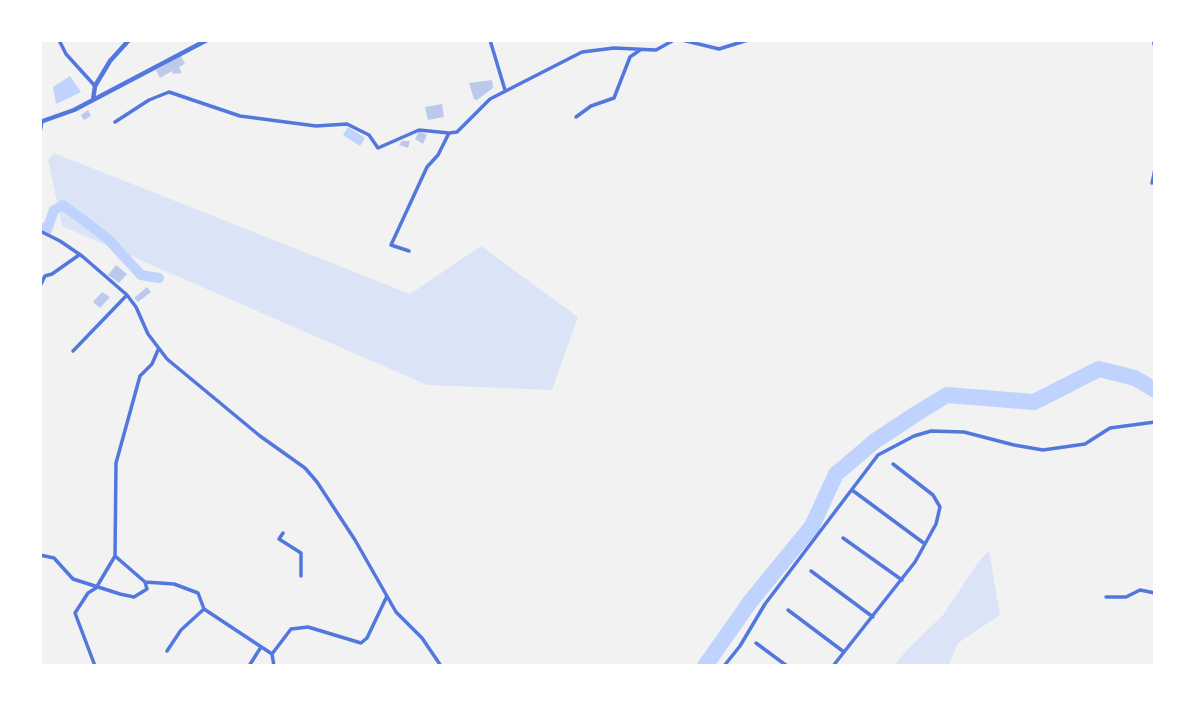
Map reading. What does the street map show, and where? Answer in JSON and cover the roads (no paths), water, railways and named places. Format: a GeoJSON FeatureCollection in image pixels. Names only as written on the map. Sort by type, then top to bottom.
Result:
{"type":"FeatureCollection","features":[{"type":"Feature","properties":{"kind":"street"},"geometry":{"type":"LineString","coordinates":[[60,40],[66,54],[95,86]]}},
{"type":"Feature","properties":{"kind":"street"},"geometry":{"type":"LineString","coordinates":[[93,100],[95,86],[110,61],[129,40]]}},
{"type":"Feature","properties":{"kind":"street"},"geometry":{"type":"LineString","coordinates":[[40,133],[41,122],[61,117],[207,40]]}},
{"type":"Feature","properties":{"kind":"street"},"geometry":{"type":"LineString","coordinates":[[490,40],[505,90]]}},
{"type":"Feature","properties":{"kind":"street"},"geometry":{"type":"LineString","coordinates":[[115,122],[149,100],[169,92],[240,116],[316,126],[347,124],[369,135],[378,148],[419,130],[457,132],[481,106],[505,90],[582,52],[614,48],[656,50],[674,40]]}},
{"type":"Feature","properties":{"kind":"street"},"geometry":{"type":"LineString","coordinates":[[682,40],[719,49],[748,40]]}},
{"type":"Feature","properties":{"kind":"street"},"geometry":{"type":"LineString","coordinates":[[1153,40],[1155,47]]}},
{"type":"Feature","properties":{"kind":"street"},"geometry":{"type":"LineString","coordinates":[[576,117],[592,106],[614,98],[630,57],[641,49]]}},
{"type":"Feature","properties":{"kind":"street"},"geometry":{"type":"LineString","coordinates":[[409,251],[391,245],[427,167],[438,155],[449,133]]}},
{"type":"Feature","properties":{"kind":"street"},"geometry":{"type":"LineString","coordinates":[[1152,183],[1155,169]]}},
{"type":"Feature","properties":{"kind":"street"},"geometry":{"type":"LineString","coordinates":[[40,231],[60,241],[127,295],[158,350],[260,436],[304,468],[317,482],[355,540],[396,612],[422,638],[441,666]]}},
{"type":"Feature","properties":{"kind":"street"},"geometry":{"type":"LineString","coordinates":[[40,285],[45,276],[79,255]]}},
{"type":"Feature","properties":{"kind":"street"},"geometry":{"type":"LineString","coordinates":[[73,351],[127,295]]}},
{"type":"Feature","properties":{"kind":"street"},"geometry":{"type":"LineString","coordinates":[[95,666],[75,613],[88,593],[96,587],[115,556],[116,463],[140,376],[152,363],[158,350]]}},
{"type":"Feature","properties":{"kind":"street"},"geometry":{"type":"LineString","coordinates":[[724,666],[740,646],[765,604],[878,455],[914,436],[931,431],[964,432],[1044,450],[1085,444],[1110,428],[1155,422]]}},
{"type":"Feature","properties":{"kind":"street"},"geometry":{"type":"LineString","coordinates":[[833,666],[902,580],[936,524],[940,507],[933,495],[893,464]]}},
{"type":"Feature","properties":{"kind":"street"},"geometry":{"type":"LineString","coordinates":[[852,489],[925,544]]}},
{"type":"Feature","properties":{"kind":"street"},"geometry":{"type":"LineString","coordinates":[[283,533],[279,539],[301,553],[301,576]]}},
{"type":"Feature","properties":{"kind":"street"},"geometry":{"type":"LineString","coordinates":[[843,538],[902,580]]}},
{"type":"Feature","properties":{"kind":"street"},"geometry":{"type":"LineString","coordinates":[[40,555],[54,558],[73,579],[96,587],[134,597],[147,589],[145,582],[115,556]]}},
{"type":"Feature","properties":{"kind":"street"},"geometry":{"type":"LineString","coordinates":[[811,570],[873,617]]}},
{"type":"Feature","properties":{"kind":"street"},"geometry":{"type":"LineString","coordinates":[[145,582],[174,584],[198,593],[204,609],[272,654]]}},
{"type":"Feature","properties":{"kind":"street"},"geometry":{"type":"LineString","coordinates":[[1106,597],[1126,597],[1140,590],[1155,593]]}},
{"type":"Feature","properties":{"kind":"street"},"geometry":{"type":"LineString","coordinates":[[274,666],[272,654],[291,629],[308,627],[361,643],[367,638],[387,596]]}},
{"type":"Feature","properties":{"kind":"street"},"geometry":{"type":"LineString","coordinates":[[167,651],[181,630],[204,609]]}},
{"type":"Feature","properties":{"kind":"street"},"geometry":{"type":"LineString","coordinates":[[788,610],[844,652]]}},
{"type":"Feature","properties":{"kind":"street"},"geometry":{"type":"LineString","coordinates":[[756,643],[787,666]]}},
{"type":"Feature","properties":{"kind":"street"},"geometry":{"type":"LineString","coordinates":[[249,666],[261,647]]}},
{"type":"Feature","properties":{"kind":"water"},"geometry":{"type":"Polygon","coordinates":[[[70,76],[81,92],[56,104],[53,87],[70,76]]]}},
{"type":"Feature","properties":{"kind":"water"},"geometry":{"type":"Polygon","coordinates":[[[348,127],[365,138],[360,146],[343,135],[348,127]]]}},
{"type":"Feature","properties":{"kind":"waterway"},"geometry":{"type":"LineString","coordinates":[[40,227],[47,230],[54,210],[63,205],[107,238],[141,275],[159,278]]}},
{"type":"Feature","properties":{"kind":"waterway"},"geometry":{"type":"LineString","coordinates":[[705,666],[750,602],[812,526],[836,474],[875,441],[919,412],[947,395],[1034,402],[1099,369],[1135,378],[1155,390]]}}]}
